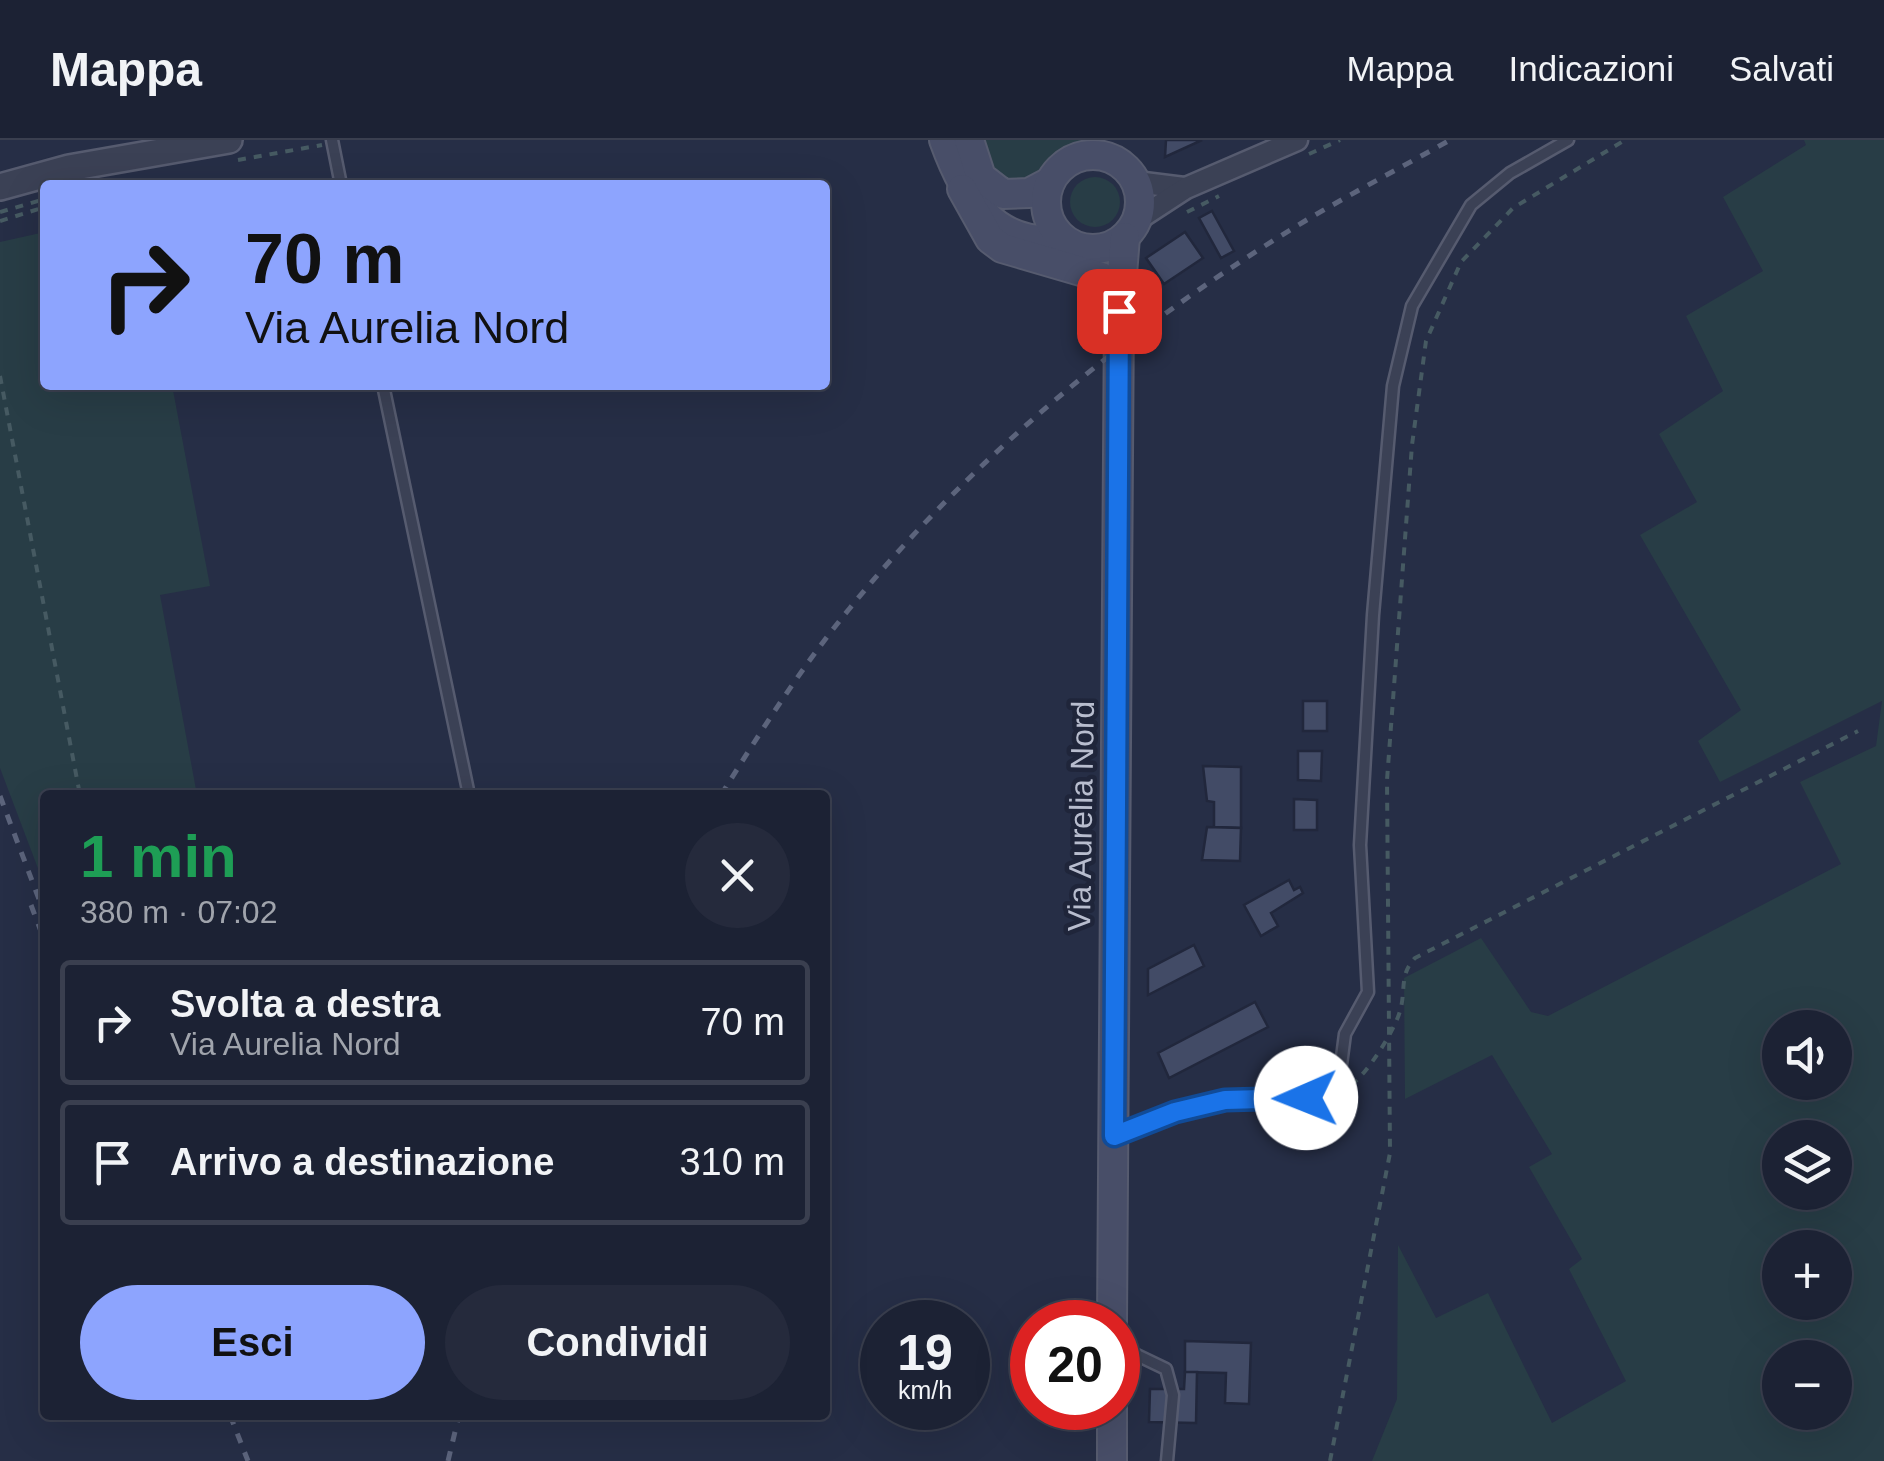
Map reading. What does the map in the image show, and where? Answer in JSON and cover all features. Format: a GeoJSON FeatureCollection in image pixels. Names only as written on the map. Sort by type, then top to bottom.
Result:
{"type":"FeatureCollection","features":[{"type":"Feature","properties":{"kind":"main road"},"geometry":{"type":"LineString","coordinates":[[944,140],[962,189],[990,239],[1002,248],[1102,278],[1119,311]]}},
{"type":"Feature","properties":{"kind":"main road"},"geometry":{"type":"LineString","coordinates":[[968,140],[982,177],[1003,194],[1029,192],[1050,182],[1072,160],[1086,155],[1124,161],[1140,207],[1131,228],[1100,249],[1074,246],[1062,238],[1046,212],[1050,182]]}},
{"type":"Feature","properties":{"kind":"main road"},"geometry":{"type":"LineString","coordinates":[[962,189],[1002,228],[1033,239],[1062,238]]}},
{"type":"Feature","properties":{"kind":"main road","name":"Via Aurelia Nord"},"geometry":{"type":"LineString","coordinates":[[1112,1300],[1119,311],[1131,228]]}},
{"type":"Feature","properties":{"kind":"main road"},"geometry":{"type":"LineString","coordinates":[[1112,1430],[1112,1461]]}},
{"type":"Feature","properties":{"kind":"street"},"geometry":{"type":"LineString","coordinates":[[0,186],[70,168],[229,140]]}},
{"type":"Feature","properties":{"kind":"street"},"geometry":{"type":"LineString","coordinates":[[1131,228],[1186,188],[1301,148]]}},
{"type":"Feature","properties":{"kind":"street"},"geometry":{"type":"LineString","coordinates":[[1124,161],[1186,188]]}},
{"type":"Feature","properties":{"kind":"lane"},"geometry":{"type":"LineString","coordinates":[[332,140],[341,180]]}},
{"type":"Feature","properties":{"kind":"lane"},"geometry":{"type":"LineString","coordinates":[[1114,1136],[1175,1112],[1225,1100],[1306,1098],[1339,1080],[1345,1034],[1368,992],[1360,845],[1373,615],[1393,386],[1408,322],[1440,250],[1471,205],[1510,174],[1568,140]]}},
{"type":"Feature","properties":{"kind":"lane"},"geometry":{"type":"LineString","coordinates":[[384,390],[468,790]]}},
{"type":"Feature","properties":{"kind":"lane"},"geometry":{"type":"LineString","coordinates":[[1140,1357],[1166,1369],[1173,1395],[1167,1461]]}},
{"type":"Feature","properties":{"kind":"path"},"geometry":{"type":"LineString","coordinates":[[1301,148],[1340,140]]}},
{"type":"Feature","properties":{"kind":"path"},"geometry":{"type":"LineString","coordinates":[[1330,1461],[1390,1153],[1387,780],[1412,445],[1426,342],[1461,262],[1513,208],[1625,140]]}},
{"type":"Feature","properties":{"kind":"path"},"geometry":{"type":"LineString","coordinates":[[1174,219],[1219,196]]}},
{"type":"Feature","properties":{"kind":"path"},"geometry":{"type":"LineString","coordinates":[[0,212],[40,200]]}},
{"type":"Feature","properties":{"kind":"path"},"geometry":{"type":"LineString","coordinates":[[0,221],[40,209]]}},
{"type":"Feature","properties":{"kind":"path"},"geometry":{"type":"LineString","coordinates":[[0,376],[79,790]]}},
{"type":"Feature","properties":{"kind":"path"},"geometry":{"type":"LineString","coordinates":[[1339,1080],[1349,1086],[1364,1076],[1401,1008],[1406,966],[1415,958],[1858,731]]}},
{"type":"Feature","properties":{"kind":"shaded area"},"geometry":{"type":"Polygon","coordinates":[[[974,140],[1093,140],[1068,148],[1035,178],[1002,185],[974,140]]]}},
{"type":"Feature","properties":{"kind":"shaded area"},"geometry":{"type":"Polygon","coordinates":[[[1804,140],[1884,140],[1884,1461],[1372,1461],[1397,1399],[1398,1245],[1436,1318],[1488,1293],[1552,1423],[1626,1381],[1569,1269],[1582,1259],[1529,1167],[1552,1154],[1492,1055],[1405,1099],[1404,978],[1481,938],[1531,1012],[1548,1016],[1841,864],[1800,782],[1876,746],[1882,701],[1720,782],[1698,741],[1741,710],[1640,535],[1697,502],[1659,434],[1723,391],[1686,316],[1763,271],[1723,197],[1806,145],[1804,140]]]}},
{"type":"Feature","properties":{"kind":"shaded area"},"geometry":{"type":"Polygon","coordinates":[[[1095,177],[1113,184],[1120,202],[1113,220],[1095,227],[1077,220],[1070,202],[1077,184],[1095,177]]]}},
{"type":"Feature","properties":{"kind":"shaded area"},"geometry":{"type":"Polygon","coordinates":[[[40,233],[40,390],[173,390],[210,586],[160,595],[196,790],[40,790],[40,874],[0,768],[0,242],[40,233]]]}},
{"type":"Feature","properties":{"kind":"building"},"geometry":{"type":"Polygon","coordinates":[[[1166,140],[1202,140],[1165,157],[1166,140]]]}},
{"type":"Feature","properties":{"kind":"building"},"geometry":{"type":"Polygon","coordinates":[[[1212,211],[1234,251],[1221,258],[1199,218],[1212,211]]]}},
{"type":"Feature","properties":{"kind":"building"},"geometry":{"type":"Polygon","coordinates":[[[1185,232],[1203,258],[1164,284],[1146,258],[1185,232]]]}},
{"type":"Feature","properties":{"kind":"building"},"geometry":{"type":"Polygon","coordinates":[[[1303,701],[1327,701],[1327,731],[1303,731],[1303,701]]]}},
{"type":"Feature","properties":{"kind":"building"},"geometry":{"type":"Polygon","coordinates":[[[1298,751],[1322,751],[1321,781],[1298,780],[1298,751]]]}},
{"type":"Feature","properties":{"kind":"building"},"geometry":{"type":"Polygon","coordinates":[[[1203,766],[1241,767],[1241,828],[1214,827],[1214,802],[1207,801],[1203,766]]]}},
{"type":"Feature","properties":{"kind":"building"},"geometry":{"type":"Polygon","coordinates":[[[1294,799],[1317,800],[1317,830],[1294,830],[1294,799]]]}},
{"type":"Feature","properties":{"kind":"building"},"geometry":{"type":"Polygon","coordinates":[[[1207,827],[1241,828],[1240,861],[1202,860],[1207,827]]]}},
{"type":"Feature","properties":{"kind":"building"},"geometry":{"type":"Polygon","coordinates":[[[1289,880],[1294,890],[1300,887],[1303,893],[1271,913],[1278,926],[1261,936],[1244,905],[1289,880]]]}},
{"type":"Feature","properties":{"kind":"building"},"geometry":{"type":"Polygon","coordinates":[[[1194,945],[1204,966],[1148,995],[1148,969],[1194,945]]]}},
{"type":"Feature","properties":{"kind":"building"},"geometry":{"type":"Polygon","coordinates":[[[1255,1002],[1268,1027],[1169,1078],[1158,1053],[1255,1002]]]}},
{"type":"Feature","properties":{"kind":"building"},"geometry":{"type":"Polygon","coordinates":[[[1185,1341],[1251,1343],[1249,1404],[1225,1403],[1226,1373],[1185,1372],[1185,1341]]]}},
{"type":"Feature","properties":{"kind":"building"},"geometry":{"type":"Polygon","coordinates":[[[1185,1372],[1197,1372],[1196,1423],[1149,1422],[1150,1389],[1184,1389],[1185,1372]]]}},
{"type":"Feature","properties":{"kind":"railway"},"geometry":{"type":"LineString","coordinates":[[724,790],[832,630],[898,552],[1004,445],[1119,348],[1180,303],[1305,221],[1450,140]]}},
{"type":"Feature","properties":{"kind":"railway"},"geometry":{"type":"LineString","coordinates":[[0,796],[40,902]]}},
{"type":"Feature","properties":{"kind":"railway"},"geometry":{"type":"LineString","coordinates":[[31,905],[40,929]]}},
{"type":"Feature","properties":{"kind":"railway"},"geometry":{"type":"LineString","coordinates":[[232,1420],[248,1461]]}},
{"type":"Feature","properties":{"kind":"railway"},"geometry":{"type":"LineString","coordinates":[[448,1461],[458,1420]]}},
{"type":"Feature","properties":{"kind":"route"},"geometry":{"type":"LineString","coordinates":[[1119,311],[1114,1136],[1175,1112],[1225,1100],[1306,1098]]}}]}
